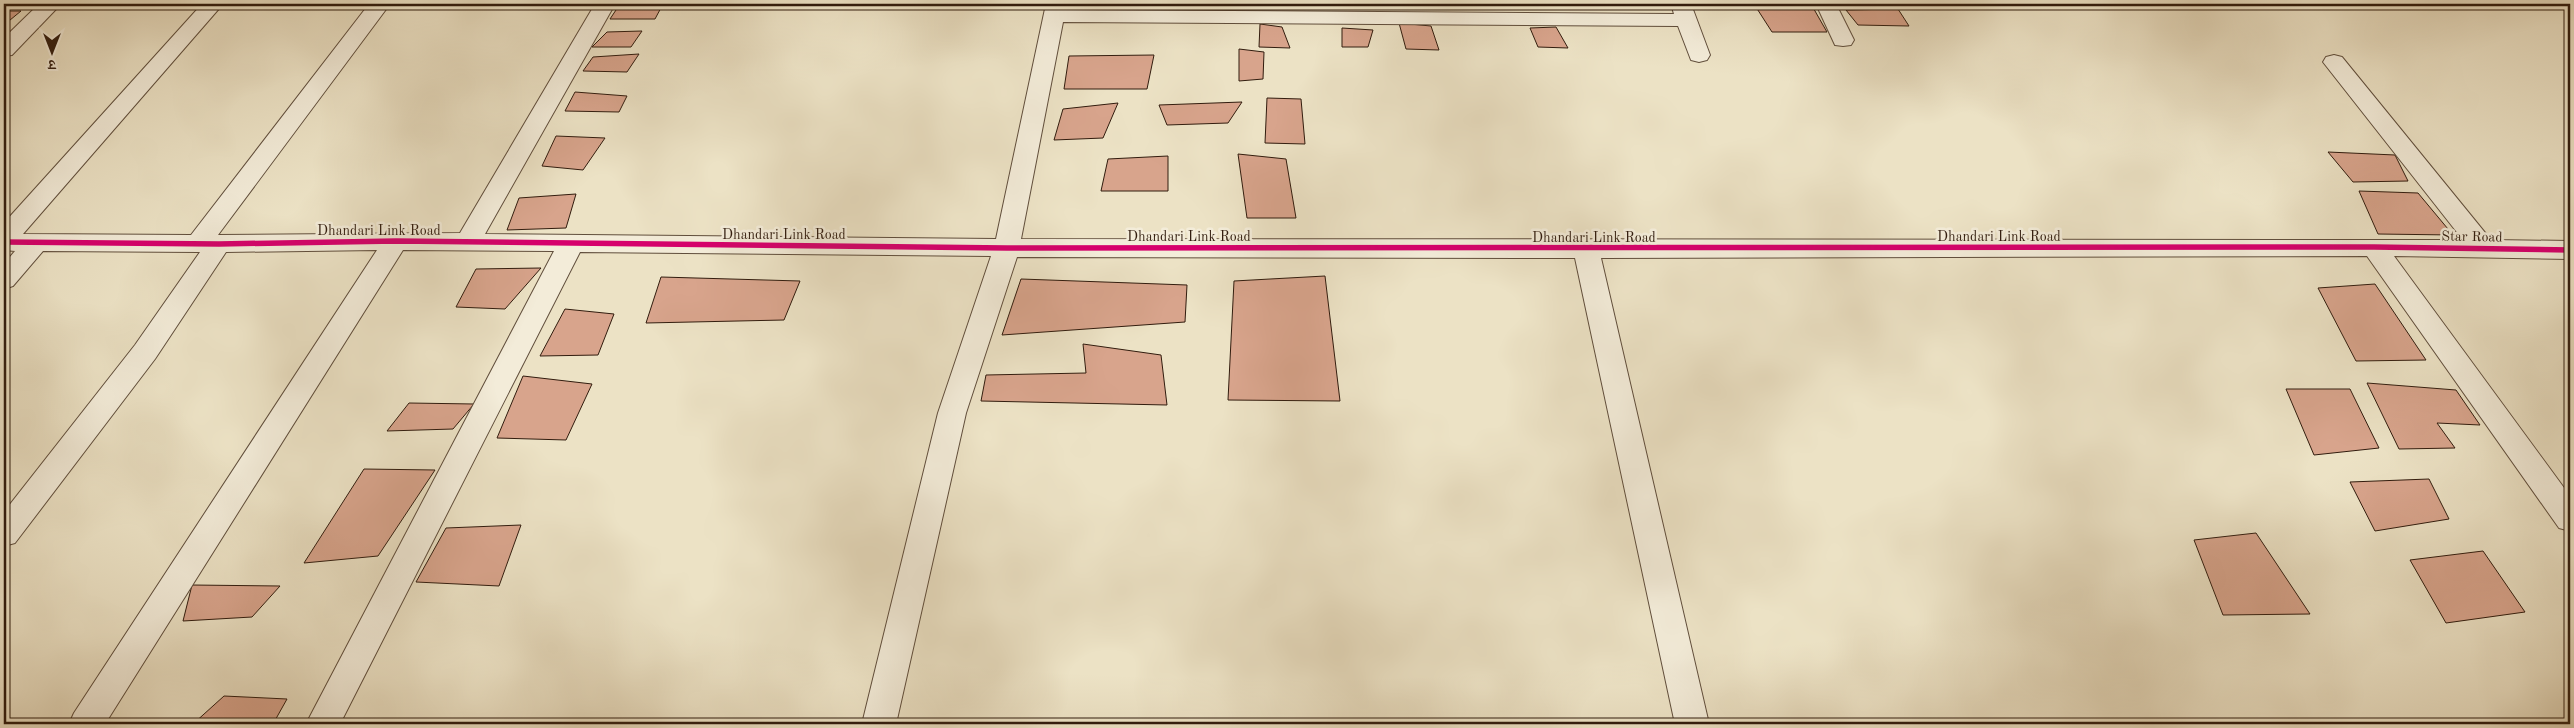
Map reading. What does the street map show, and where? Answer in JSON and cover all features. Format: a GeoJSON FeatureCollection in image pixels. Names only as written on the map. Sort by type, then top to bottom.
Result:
{"type":"FeatureCollection","features":[{"type":"Feature","properties":{"kind":"street"},"geometry":{"type":"LineString","coordinates":[[4,50],[52,4]]}},
{"type":"Feature","properties":{"kind":"street"},"geometry":{"type":"LineString","coordinates":[[4,240],[213,4]]}},
{"type":"Feature","properties":{"kind":"street"},"geometry":{"type":"LineString","coordinates":[[4,534],[145,352],[208,244],[380,4]]}},
{"type":"Feature","properties":{"kind":"street"},"geometry":{"type":"LineString","coordinates":[[468,242],[605,4]]}},
{"type":"Feature","properties":{"kind":"street"},"geometry":{"type":"LineString","coordinates":[[1826,4],[1842,40]]}},
{"type":"Feature","properties":{"kind":"street"},"geometry":{"type":"LineString","coordinates":[[879,724],[952,413],[1007,248],[1054,10],[1684,12],[1699,55]]}},
{"type":"Feature","properties":{"kind":"street"},"geometry":{"type":"LineString","coordinates":[[2334,62],[2483,248]]}},
{"type":"Feature","properties":{"kind":"street","name":"Dhandari Link Road"},"geometry":{"type":"LineString","coordinates":[[4,240],[208,244],[396,241],[1007,248],[1586,250],[2374,247]]}},
{"type":"Feature","properties":{"kind":"street"},"geometry":{"type":"LineString","coordinates":[[86,724],[396,241]]}},
{"type":"Feature","properties":{"kind":"street"},"geometry":{"type":"LineString","coordinates":[[4,280],[37,242]]}},
{"type":"Feature","properties":{"kind":"street"},"geometry":{"type":"LineString","coordinates":[[323,724],[571,244]]}},
{"type":"Feature","properties":{"kind":"street"},"geometry":{"type":"LineString","coordinates":[[2374,247],[2570,519]]}},
{"type":"Feature","properties":{"kind":"street","name":"Star Road"},"geometry":{"type":"LineString","coordinates":[[2374,247],[2570,250]]}},
{"type":"Feature","properties":{"kind":"street"},"geometry":{"type":"LineString","coordinates":[[1586,250],[1692,724]]}},
{"type":"Feature","properties":{"kind":"building"},"geometry":{"type":"Polygon","coordinates":[[[620,4],[663,4],[655,19],[610,19],[620,4]]]}},
{"type":"Feature","properties":{"kind":"building"},"geometry":{"type":"Polygon","coordinates":[[[1081,4],[1129,4],[1080,7],[1081,4]]]}},
{"type":"Feature","properties":{"kind":"building"},"geometry":{"type":"Polygon","coordinates":[[[1754,4],[1811,4],[1827,32],[1772,32],[1754,4]]]}},
{"type":"Feature","properties":{"kind":"building"},"geometry":{"type":"Polygon","coordinates":[[[1898,9],[1909,26],[1858,25],[1846,10],[1898,9]]]}},
{"type":"Feature","properties":{"kind":"building"},"geometry":{"type":"Polygon","coordinates":[[[4,11],[21,11],[4,25],[4,11]]]}},
{"type":"Feature","properties":{"kind":"building"},"geometry":{"type":"Polygon","coordinates":[[[1399,23],[1431,26],[1439,50],[1406,49],[1399,23]]]}},
{"type":"Feature","properties":{"kind":"building"},"geometry":{"type":"Polygon","coordinates":[[[1260,24],[1282,27],[1290,48],[1259,47],[1260,24]]]}},
{"type":"Feature","properties":{"kind":"building"},"geometry":{"type":"Polygon","coordinates":[[[1556,27],[1568,48],[1538,47],[1530,28],[1556,27]]]}},
{"type":"Feature","properties":{"kind":"building"},"geometry":{"type":"Polygon","coordinates":[[[1342,28],[1373,30],[1368,47],[1342,47],[1342,28]]]}},
{"type":"Feature","properties":{"kind":"building"},"geometry":{"type":"Polygon","coordinates":[[[642,31],[631,47],[592,47],[607,32],[642,31]]]}},
{"type":"Feature","properties":{"kind":"building"},"geometry":{"type":"Polygon","coordinates":[[[1239,49],[1264,52],[1263,79],[1239,81],[1239,49]]]}},
{"type":"Feature","properties":{"kind":"building"},"geometry":{"type":"Polygon","coordinates":[[[639,54],[627,72],[583,71],[593,57],[639,54]]]}},
{"type":"Feature","properties":{"kind":"building"},"geometry":{"type":"Polygon","coordinates":[[[1154,55],[1147,89],[1064,89],[1069,56],[1154,55]]]}},
{"type":"Feature","properties":{"kind":"building"},"geometry":{"type":"Polygon","coordinates":[[[575,92],[627,96],[619,112],[565,111],[575,92]]]}},
{"type":"Feature","properties":{"kind":"building"},"geometry":{"type":"Polygon","coordinates":[[[1267,98],[1301,99],[1305,144],[1265,143],[1267,98]]]}},
{"type":"Feature","properties":{"kind":"building"},"geometry":{"type":"Polygon","coordinates":[[[1242,102],[1228,123],[1167,125],[1159,105],[1242,102]]]}},
{"type":"Feature","properties":{"kind":"building"},"geometry":{"type":"Polygon","coordinates":[[[1118,103],[1103,138],[1054,140],[1063,109],[1118,103]]]}},
{"type":"Feature","properties":{"kind":"building"},"geometry":{"type":"Polygon","coordinates":[[[556,136],[605,138],[583,170],[542,166],[556,136]]]}},
{"type":"Feature","properties":{"kind":"building"},"geometry":{"type":"Polygon","coordinates":[[[2328,152],[2395,155],[2408,181],[2353,182],[2328,152]]]}},
{"type":"Feature","properties":{"kind":"building"},"geometry":{"type":"Polygon","coordinates":[[[1238,154],[1286,159],[1296,218],[1247,218],[1238,154]]]}},
{"type":"Feature","properties":{"kind":"building"},"geometry":{"type":"Polygon","coordinates":[[[1168,156],[1168,191],[1101,191],[1108,159],[1168,156]]]}},
{"type":"Feature","properties":{"kind":"building"},"geometry":{"type":"Polygon","coordinates":[[[2359,191],[2418,193],[2453,235],[2378,234],[2359,191]]]}},
{"type":"Feature","properties":{"kind":"building"},"geometry":{"type":"Polygon","coordinates":[[[576,194],[566,228],[507,230],[519,198],[576,194]]]}},
{"type":"Feature","properties":{"kind":"building"},"geometry":{"type":"Polygon","coordinates":[[[541,268],[505,309],[456,307],[476,269],[541,268]]]}},
{"type":"Feature","properties":{"kind":"building"},"geometry":{"type":"Polygon","coordinates":[[[1325,276],[1340,401],[1228,400],[1234,281],[1325,276]]]}},
{"type":"Feature","properties":{"kind":"building"},"geometry":{"type":"Polygon","coordinates":[[[661,277],[800,281],[784,320],[646,323],[661,277]]]}},
{"type":"Feature","properties":{"kind":"building"},"geometry":{"type":"Polygon","coordinates":[[[1021,279],[1187,285],[1185,322],[1002,335],[1021,279]]]}},
{"type":"Feature","properties":{"kind":"building"},"geometry":{"type":"Polygon","coordinates":[[[2375,284],[2426,360],[2356,361],[2318,288],[2375,284]]]}},
{"type":"Feature","properties":{"kind":"building"},"geometry":{"type":"Polygon","coordinates":[[[565,309],[614,314],[598,355],[540,356],[565,309]]]}},
{"type":"Feature","properties":{"kind":"building"},"geometry":{"type":"Polygon","coordinates":[[[1083,344],[1161,355],[1167,405],[981,401],[986,375],[1086,373],[1083,344]]]}},
{"type":"Feature","properties":{"kind":"building"},"geometry":{"type":"Polygon","coordinates":[[[523,376],[592,384],[566,440],[497,438],[523,376]]]}},
{"type":"Feature","properties":{"kind":"building"},"geometry":{"type":"Polygon","coordinates":[[[2367,383],[2456,390],[2480,425],[2437,423],[2455,448],[2399,449],[2367,383]]]}},
{"type":"Feature","properties":{"kind":"building"},"geometry":{"type":"Polygon","coordinates":[[[2286,389],[2350,389],[2379,448],[2314,455],[2286,389]]]}},
{"type":"Feature","properties":{"kind":"building"},"geometry":{"type":"Polygon","coordinates":[[[409,403],[474,404],[453,429],[387,431],[409,403]]]}},
{"type":"Feature","properties":{"kind":"building"},"geometry":{"type":"Polygon","coordinates":[[[364,469],[435,470],[378,556],[304,563],[364,469]]]}},
{"type":"Feature","properties":{"kind":"building"},"geometry":{"type":"Polygon","coordinates":[[[2429,479],[2449,519],[2375,531],[2350,482],[2429,479]]]}},
{"type":"Feature","properties":{"kind":"building"},"geometry":{"type":"Polygon","coordinates":[[[521,525],[499,586],[416,582],[446,528],[521,525]]]}},
{"type":"Feature","properties":{"kind":"building"},"geometry":{"type":"Polygon","coordinates":[[[2256,533],[2310,614],[2223,615],[2194,540],[2256,533]]]}},
{"type":"Feature","properties":{"kind":"building"},"geometry":{"type":"Polygon","coordinates":[[[2483,551],[2525,612],[2446,623],[2410,560],[2483,551]]]}},
{"type":"Feature","properties":{"kind":"building"},"geometry":{"type":"Polygon","coordinates":[[[192,585],[280,586],[252,617],[183,621],[192,585]]]}},
{"type":"Feature","properties":{"kind":"building"},"geometry":{"type":"Polygon","coordinates":[[[224,696],[287,699],[273,724],[193,724],[224,696]]]}},
{"type":"Feature","properties":{"kind":"building"},"geometry":{"type":"Polygon","coordinates":[[[349,720],[430,720],[429,724],[348,724],[349,720]]]}},
{"type":"Feature","properties":{"kind":"cycle path"},"geometry":{"type":"LineString","coordinates":[[4,242],[219,244],[396,241],[1007,248],[2374,247],[2570,250]]}}]}
